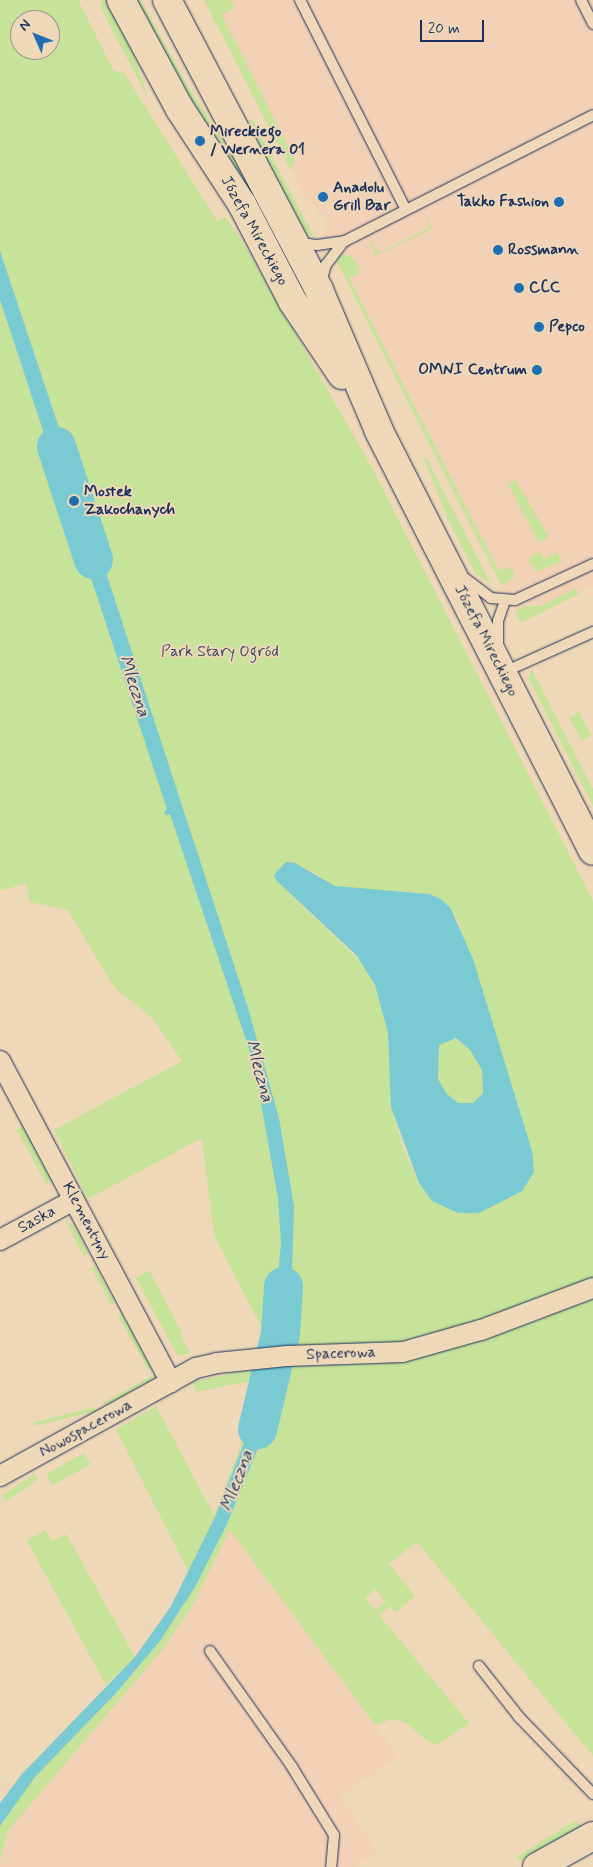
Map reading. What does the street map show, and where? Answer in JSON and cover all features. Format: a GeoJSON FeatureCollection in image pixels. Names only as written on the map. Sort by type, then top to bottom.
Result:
{"type":"FeatureCollection","features":[{"type":"Feature","properties":{"kind":"main road","name":"Józefa Mireckiego"},"geometry":{"type":"LineString","coordinates":[[121,0],[180,109],[242,204],[293,302],[379,431]]}},
{"type":"Feature","properties":{"kind":"main road","name":"Józefa Mireckiego"},"geometry":{"type":"LineString","coordinates":[[167,0],[319,290],[379,431],[593,851]]}},
{"type":"Feature","properties":{"kind":"main road"},"geometry":{"type":"LineString","coordinates":[[537,1867],[593,1836]]}},
{"type":"Feature","properties":{"kind":"street","name":"Klementyny"},"geometry":{"type":"LineString","coordinates":[[0,1060],[172,1382]]}},
{"type":"Feature","properties":{"kind":"street","name":"Saska"},"geometry":{"type":"LineString","coordinates":[[0,1240],[74,1200]]}},
{"type":"Feature","properties":{"kind":"street","name":"Spacerowa"},"geometry":{"type":"LineString","coordinates":[[172,1382],[196,1368],[218,1362],[287,1356],[403,1352],[518,1316],[592,1288]]}},
{"type":"Feature","properties":{"kind":"street","name":"Nowospacerowa"},"geometry":{"type":"LineString","coordinates":[[0,1476],[172,1382]]}},
{"type":"Feature","properties":{"kind":"lane"},"geometry":{"type":"LineString","coordinates":[[300,0],[406,210]]}},
{"type":"Feature","properties":{"kind":"lane"},"geometry":{"type":"LineString","coordinates":[[581,0],[593,24]]}},
{"type":"Feature","properties":{"kind":"lane"},"geometry":{"type":"LineString","coordinates":[[293,241],[317,245],[345,241],[593,115]]}},
{"type":"Feature","properties":{"kind":"lane"},"geometry":{"type":"LineString","coordinates":[[319,290],[326,265],[345,241]]}},
{"type":"Feature","properties":{"kind":"lane"},"geometry":{"type":"LineString","coordinates":[[441,553],[481,594],[505,601],[532,595],[593,564]]}},
{"type":"Feature","properties":{"kind":"lane"},"geometry":{"type":"LineString","coordinates":[[505,601],[497,630],[502,673],[593,632]]}},
{"type":"Feature","properties":{"kind":"lane"},"geometry":{"type":"LineString","coordinates":[[210,1651],[292,1767],[334,1835],[331,1867]]}},
{"type":"Feature","properties":{"kind":"lane"},"geometry":{"type":"LineString","coordinates":[[479,1666],[519,1717],[593,1794]]}},
{"type":"Feature","properties":{"kind":"shaded area","name":"OMNI Centrum"},"geometry":{"type":"Polygon","coordinates":[[[231,0],[593,0],[593,587],[579,594],[576,588],[540,606],[525,606],[515,611],[501,585],[499,571],[349,278],[344,276],[322,232],[325,231],[321,222],[325,220],[323,215],[320,216],[313,203],[309,205],[291,171],[295,160],[221,15],[235,8],[231,0]]]}},
{"type":"Feature","properties":{"kind":"shaded area"},"geometry":{"type":"Polygon","coordinates":[[[230,1529],[399,1757],[340,1795],[376,1851],[357,1867],[0,1867],[8,1831],[163,1649],[190,1610],[230,1529]]]}},
{"type":"Feature","properties":{"kind":"green space","name":"Park Stary Ogród"},"geometry":{"type":"Polygon","coordinates":[[[0,0],[78,0],[113,70],[124,73],[217,221],[225,217],[242,241],[370,464],[593,901],[593,1756],[417,1542],[389,1564],[415,1596],[396,1612],[390,1606],[379,1615],[469,1723],[439,1744],[430,1743],[405,1722],[393,1719],[375,1725],[230,1530],[190,1610],[163,1649],[8,1831],[0,1861],[0,1826],[12,1806],[35,1777],[138,1668],[160,1641],[195,1587],[269,1420],[281,1378],[268,1340],[214,1236],[202,1138],[88,1199],[54,1130],[182,1061],[153,1019],[114,987],[68,910],[30,902],[26,883],[0,891],[0,0]],[[308,869],[277,881],[366,967],[375,985],[388,1033],[391,1107],[406,1155],[419,1183],[432,1201],[458,1213],[519,1107],[458,920],[441,899],[415,892],[357,890],[335,886],[308,869]],[[375,1589],[365,1598],[375,1610],[385,1601],[375,1589]]]}},
{"type":"Feature","properties":{"kind":"green space"},"geometry":{"type":"Polygon","coordinates":[[[102,0],[107,0],[131,46],[148,98],[100,7],[102,0]]]}},
{"type":"Feature","properties":{"kind":"green space"},"geometry":{"type":"Polygon","coordinates":[[[134,0],[141,0],[187,85],[240,167],[271,224],[266,227],[185,96],[134,0]]]}},
{"type":"Feature","properties":{"kind":"green space"},"geometry":{"type":"Polygon","coordinates":[[[204,0],[231,0],[235,8],[222,15],[295,160],[291,171],[204,0]]]}},
{"type":"Feature","properties":{"kind":"green space"},"geometry":{"type":"Polygon","coordinates":[[[252,119],[315,239],[301,230],[262,153],[249,120],[252,119]]]}},
{"type":"Feature","properties":{"kind":"green space"},"geometry":{"type":"Polygon","coordinates":[[[424,213],[432,229],[375,256],[369,239],[379,253],[429,228],[424,213]]]}},
{"type":"Feature","properties":{"kind":"green space"},"geometry":{"type":"Polygon","coordinates":[[[345,254],[352,257],[360,268],[359,273],[349,278],[499,571],[507,567],[514,571],[514,578],[501,585],[335,258],[345,254]]]}},
{"type":"Feature","properties":{"kind":"green space"},"geometry":{"type":"Polygon","coordinates":[[[424,459],[427,459],[491,584],[476,574],[449,521],[424,459]]]}},
{"type":"Feature","properties":{"kind":"green space"},"geometry":{"type":"Polygon","coordinates":[[[516,480],[549,537],[538,542],[508,484],[516,480]]]}},
{"type":"Feature","properties":{"kind":"green space"},"geometry":{"type":"Polygon","coordinates":[[[539,551],[544,559],[557,552],[562,561],[537,572],[528,560],[539,551]]]}},
{"type":"Feature","properties":{"kind":"green space"},"geometry":{"type":"Polygon","coordinates":[[[576,588],[579,594],[521,623],[515,611],[525,606],[540,606],[576,588]]]}},
{"type":"Feature","properties":{"kind":"green space"},"geometry":{"type":"Polygon","coordinates":[[[532,670],[593,789],[593,806],[528,678],[532,670]]]}},
{"type":"Feature","properties":{"kind":"green space"},"geometry":{"type":"Polygon","coordinates":[[[579,712],[592,736],[582,741],[569,717],[579,712]]]}},
{"type":"Feature","properties":{"kind":"green space"},"geometry":{"type":"Polygon","coordinates":[[[455,1038],[470,1050],[482,1070],[483,1093],[473,1103],[458,1103],[446,1093],[438,1079],[439,1045],[455,1038]]]}},
{"type":"Feature","properties":{"kind":"green space"},"geometry":{"type":"Polygon","coordinates":[[[24,1125],[55,1180],[47,1184],[16,1129],[24,1125]]]}},
{"type":"Feature","properties":{"kind":"green space"},"geometry":{"type":"Polygon","coordinates":[[[66,1221],[74,1226],[89,1253],[84,1256],[66,1221]]]}},
{"type":"Feature","properties":{"kind":"green space"},"geometry":{"type":"Polygon","coordinates":[[[95,1266],[115,1303],[111,1305],[91,1268],[95,1266]]]}},
{"type":"Feature","properties":{"kind":"green space"},"geometry":{"type":"Polygon","coordinates":[[[149,1270],[179,1327],[185,1345],[191,1353],[178,1356],[136,1278],[149,1270]]]}},
{"type":"Feature","properties":{"kind":"green space"},"geometry":{"type":"Polygon","coordinates":[[[121,1313],[152,1368],[148,1370],[118,1315],[121,1313]]]}},
{"type":"Feature","properties":{"kind":"green space"},"geometry":{"type":"Polygon","coordinates":[[[263,1370],[261,1378],[265,1378],[253,1420],[215,1517],[189,1573],[116,1429],[156,1406],[214,1515],[249,1424],[260,1384],[245,1382],[196,1392],[193,1382],[238,1372],[263,1370]]]}},
{"type":"Feature","properties":{"kind":"green space"},"geometry":{"type":"Polygon","coordinates":[[[158,1372],[150,1381],[106,1406],[103,1403],[158,1372]]]}},
{"type":"Feature","properties":{"kind":"green space"},"geometry":{"type":"Polygon","coordinates":[[[95,1407],[96,1411],[35,1426],[34,1422],[95,1407]]]}},
{"type":"Feature","properties":{"kind":"green space"},"geometry":{"type":"Polygon","coordinates":[[[84,1453],[90,1464],[53,1485],[46,1474],[84,1453]]]}},
{"type":"Feature","properties":{"kind":"green space"},"geometry":{"type":"Polygon","coordinates":[[[34,1474],[38,1480],[6,1502],[2,1496],[34,1474]]]}},
{"type":"Feature","properties":{"kind":"green space"},"geometry":{"type":"Polygon","coordinates":[[[45,1530],[52,1541],[66,1534],[135,1657],[106,1685],[27,1541],[45,1530]]]}},
{"type":"Feature","properties":{"kind":"green space"},"geometry":{"type":"Polygon","coordinates":[[[574,1821],[584,1827],[518,1862],[517,1857],[574,1821]]]}},
{"type":"Feature","properties":{"kind":"water"},"geometry":{"type":"Polygon","coordinates":[[[0,251],[81,494],[66,500],[0,300],[0,251]]]}},
{"type":"Feature","properties":{"kind":"water"},"geometry":{"type":"Polygon","coordinates":[[[84,505],[248,1008],[279,1118],[294,1206],[290,1339],[273,1340],[281,1242],[278,1198],[254,1064],[170,814],[166,815],[164,812],[167,809],[69,511],[84,505]]]}},
{"type":"Feature","properties":{"kind":"water"},"geometry":{"type":"Polygon","coordinates":[[[286,862],[295,863],[335,886],[429,894],[441,899],[451,909],[473,959],[532,1151],[534,1172],[522,1191],[479,1213],[458,1213],[432,1201],[419,1183],[391,1107],[388,1033],[375,985],[357,956],[277,881],[274,875],[286,862]],[[456,1038],[439,1045],[438,1079],[446,1093],[458,1103],[473,1103],[483,1093],[482,1070],[470,1050],[456,1038]]]}},
{"type":"Feature","properties":{"kind":"water"},"geometry":{"type":"Polygon","coordinates":[[[265,1378],[281,1378],[269,1421],[227,1524],[195,1587],[160,1641],[116,1693],[35,1777],[0,1826],[0,1803],[21,1775],[135,1657],[171,1606],[215,1517],[253,1420],[265,1378]]]}},
{"type":"Feature","properties":{"kind":"waterway","name":"Mleczna"},"geometry":{"type":"LineString","coordinates":[[56,446],[93,559]]}},
{"type":"Feature","properties":{"kind":"waterway","name":"Mleczna"},"geometry":{"type":"LineString","coordinates":[[257,1429],[280,1333],[283,1286]]}},
{"type":"Feature","properties":{"kind":"place","name":"Mireckiego / Wernera 01"},"geometry":{"type":"Point","coordinates":[200,141]}},
{"type":"Feature","properties":{"kind":"place","name":"Anadolu Grill Bar"},"geometry":{"type":"Point","coordinates":[323,197]}},
{"type":"Feature","properties":{"kind":"place","name":"Takko Fashion"},"geometry":{"type":"Point","coordinates":[559,202]}},
{"type":"Feature","properties":{"kind":"place","name":"Rossmann"},"geometry":{"type":"Point","coordinates":[498,250]}},
{"type":"Feature","properties":{"kind":"place","name":"CCC"},"geometry":{"type":"Point","coordinates":[519,288]}},
{"type":"Feature","properties":{"kind":"place","name":"Pepco"},"geometry":{"type":"Point","coordinates":[539,327]}},
{"type":"Feature","properties":{"kind":"place","name":"OMNI Centrum"},"geometry":{"type":"Point","coordinates":[537,370]}},
{"type":"Feature","properties":{"kind":"place","name":"Mostek Zakochanych"},"geometry":{"type":"Point","coordinates":[74,501]}}]}
